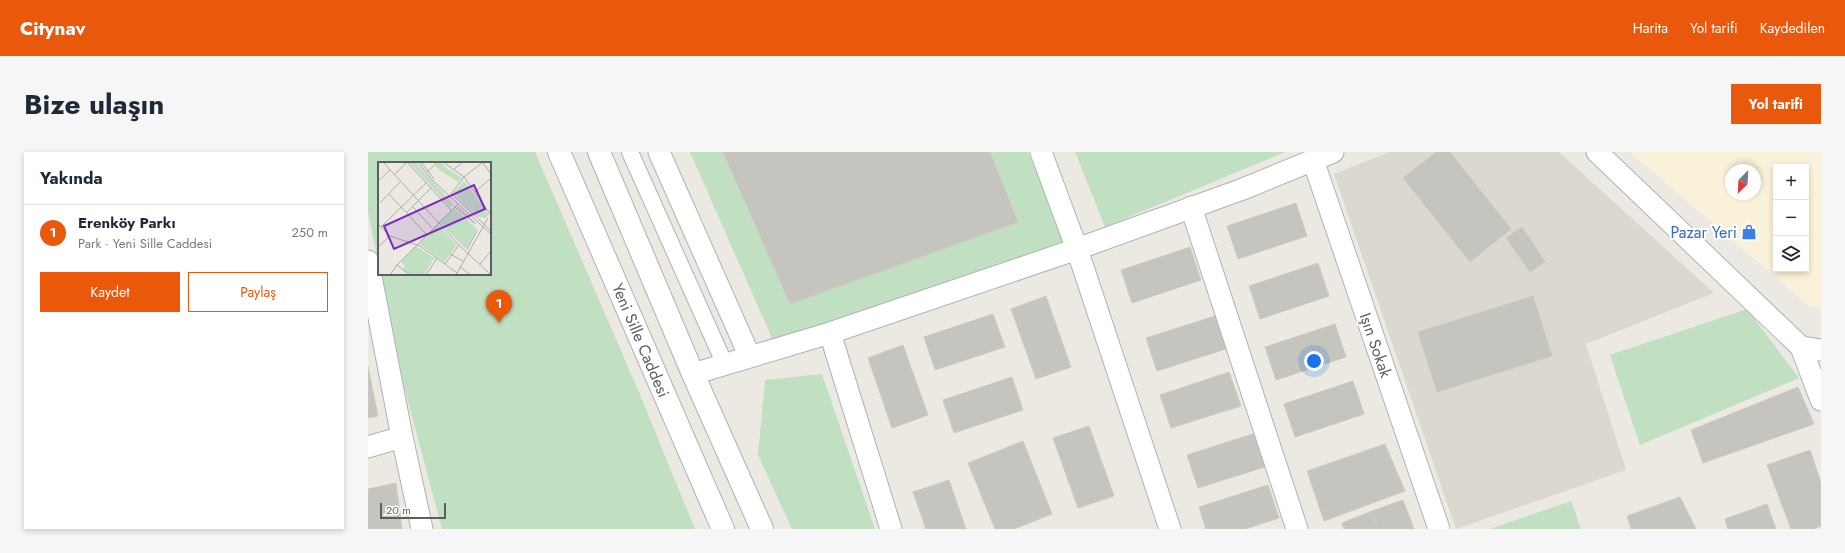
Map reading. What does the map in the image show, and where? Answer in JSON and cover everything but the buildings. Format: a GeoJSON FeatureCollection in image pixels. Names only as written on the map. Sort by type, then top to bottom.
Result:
{"type":"FeatureCollection","features":[{"type":"Feature","properties":{"kind":"main road","name":"Yeni Sille Caddesi"},"geometry":{"type":"LineString","coordinates":[[559,152],[723,529]]}},
{"type":"Feature","properties":{"kind":"main road"},"geometry":{"type":"LineString","coordinates":[[599,152],[693,374],[762,529]]}},
{"type":"Feature","properties":{"kind":"street"},"geometry":{"type":"LineString","coordinates":[[549,152],[717,529]]}},
{"type":"Feature","properties":{"kind":"street"},"geometry":{"type":"LineString","coordinates":[[630,152],[722,358]]}},
{"type":"Feature","properties":{"kind":"street"},"geometry":{"type":"LineString","coordinates":[[659,152],[750,357]]}},
{"type":"Feature","properties":{"kind":"street"},"geometry":{"type":"LineString","coordinates":[[1041,152],[1078,249],[1170,529]]}},
{"type":"Feature","properties":{"kind":"street"},"geometry":{"type":"LineString","coordinates":[[693,374],[830,333],[1078,249],[1333,152]]}},
{"type":"Feature","properties":{"kind":"street"},"geometry":{"type":"LineString","coordinates":[[1597,152],[1811,348],[1821,400]]}},
{"type":"Feature","properties":{"kind":"street","name":"Işın Sokak"},"geometry":{"type":"LineString","coordinates":[[1312,160],[1439,529]]}},
{"type":"Feature","properties":{"kind":"street"},"geometry":{"type":"LineString","coordinates":[[1191,207],[1297,529]]}},
{"type":"Feature","properties":{"kind":"street"},"geometry":{"type":"LineString","coordinates":[[368,261],[402,436],[422,529]]}},
{"type":"Feature","properties":{"kind":"street"},"geometry":{"type":"LineString","coordinates":[[830,333],[892,529]]}},
{"type":"Feature","properties":{"kind":"street"},"geometry":{"type":"LineString","coordinates":[[368,447],[402,436]]}},
{"type":"Feature","properties":{"kind":"shaded area"},"geometry":{"type":"Polygon","coordinates":[[[1389,152],[1559,152],[1714,293],[1586,344],[1626,470],[1456,529],[1334,174],[1389,152]]]}},
{"type":"Feature","properties":{"kind":"shaded area","name":"Pazar Yeri"},"geometry":{"type":"Polygon","coordinates":[[[1630,152],[1821,152],[1821,308],[1810,307],[1630,152]]]}},
{"type":"Feature","properties":{"kind":"green space"},"geometry":{"type":"Polygon","coordinates":[[[368,152],[535,152],[641,397],[695,529],[442,529],[400,371],[380,275],[491,275],[491,162],[378,162],[378,262],[368,212],[368,152]]]}},
{"type":"Feature","properties":{"kind":"green space"},"geometry":{"type":"Polygon","coordinates":[[[690,152],[1028,152],[1065,242],[774,343],[690,152]]]}},
{"type":"Feature","properties":{"kind":"green space"},"geometry":{"type":"Polygon","coordinates":[[[1075,152],[1285,152],[1105,227],[1075,152]]]}},
{"type":"Feature","properties":{"kind":"green space"},"geometry":{"type":"Polygon","coordinates":[[[1747,309],[1799,378],[1640,445],[1610,355],[1747,309]]]}},
{"type":"Feature","properties":{"kind":"green space"},"geometry":{"type":"Polygon","coordinates":[[[822,374],[875,529],[792,529],[758,455],[765,380],[822,374]]]}},
{"type":"Feature","properties":{"kind":"green space"},"geometry":{"type":"Polygon","coordinates":[[[1571,501],[1581,529],[1490,529],[1571,501]]]}},
{"type":"Feature","properties":{"kind":"place","name":"Pazar Yeri"},"geometry":{"type":"Point","coordinates":[1749,232]}},
{"type":"Feature","properties":{"kind":"place","name":"Erenköy Parkı"},"geometry":{"type":"Point","coordinates":[499,323]}}]}
